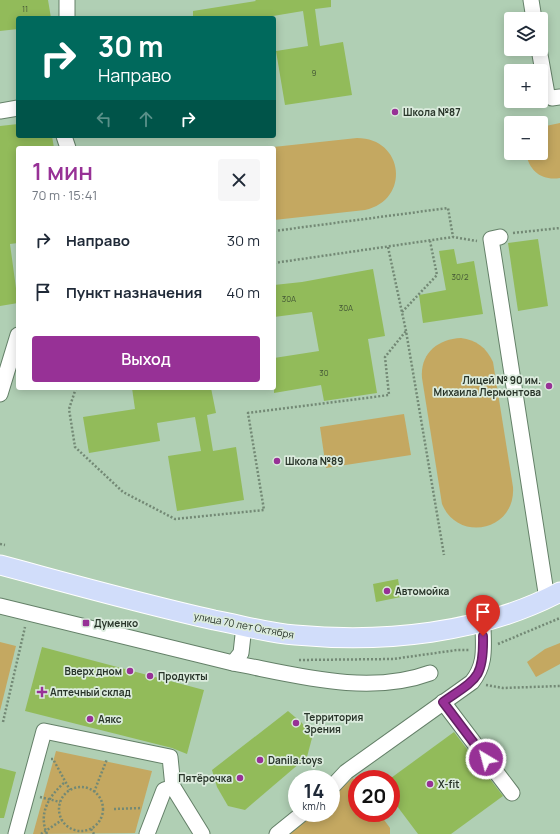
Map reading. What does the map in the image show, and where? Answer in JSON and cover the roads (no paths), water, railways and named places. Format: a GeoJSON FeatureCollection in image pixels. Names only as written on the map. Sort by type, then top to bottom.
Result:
{"type":"FeatureCollection","features":[{"type":"Feature","properties":{"kind":"main road","name":"улица 70 лет Октября"},"geometry":{"type":"LineString","coordinates":[[0,565],[187,614],[294,635],[357,638],[417,634],[482,623],[554,595]]}},
{"type":"Feature","properties":{"kind":"street"},"geometry":{"type":"LineString","coordinates":[[66,0],[67,16]]}},
{"type":"Feature","properties":{"kind":"street"},"geometry":{"type":"LineString","coordinates":[[531,0],[533,12]]}},
{"type":"Feature","properties":{"kind":"street"},"geometry":{"type":"LineString","coordinates":[[540,56],[547,94],[552,98],[560,97]]}},
{"type":"Feature","properties":{"kind":"street"},"geometry":{"type":"LineString","coordinates":[[0,111],[16,108]]}},
{"type":"Feature","properties":{"kind":"street"},"geometry":{"type":"LineString","coordinates":[[496,238],[554,595]]}},
{"type":"Feature","properties":{"kind":"street"},"geometry":{"type":"LineString","coordinates":[[0,394],[4,366],[16,339]]}},
{"type":"Feature","properties":{"kind":"street"},"geometry":{"type":"LineString","coordinates":[[0,606],[234,663],[327,680],[368,683],[411,681],[430,674]]}},
{"type":"Feature","properties":{"kind":"street"},"geometry":{"type":"LineString","coordinates":[[340,778],[346,772],[472,682],[479,672],[483,662],[482,623]]}},
{"type":"Feature","properties":{"kind":"street"},"geometry":{"type":"LineString","coordinates":[[234,663],[241,653],[244,626]]}},
{"type":"Feature","properties":{"kind":"street"},"geometry":{"type":"LineString","coordinates":[[443,702],[512,793]]}},
{"type":"Feature","properties":{"kind":"street"},"geometry":{"type":"LineString","coordinates":[[16,834],[44,731],[170,757],[174,787],[202,834]]}},
{"type":"Feature","properties":{"kind":"street"},"geometry":{"type":"LineString","coordinates":[[147,834],[164,790],[174,787]]}},
{"type":"Feature","properties":{"kind":"street"},"geometry":{"type":"LineString","coordinates":[[277,834],[292,822]]}},
{"type":"Feature","properties":{"kind":"place","name":"Школа №87"},"geometry":{"type":"Point","coordinates":[395,112]}},
{"type":"Feature","properties":{"kind":"place","name":"Лицей № 90 им. Михаила Лермонтова"},"geometry":{"type":"Point","coordinates":[549,386]}},
{"type":"Feature","properties":{"kind":"place","name":"Школа №89"},"geometry":{"type":"Point","coordinates":[277,461]}},
{"type":"Feature","properties":{"kind":"place","name":"Автомойка"},"geometry":{"type":"Point","coordinates":[387,591]}},
{"type":"Feature","properties":{"kind":"place","name":"Думенко"},"geometry":{"type":"Point","coordinates":[86,623]}},
{"type":"Feature","properties":{"kind":"place","name":"Вверх дном"},"geometry":{"type":"Point","coordinates":[130,671]}},
{"type":"Feature","properties":{"kind":"place","name":"Продукты"},"geometry":{"type":"Point","coordinates":[150,676]}},
{"type":"Feature","properties":{"kind":"place","name":"Аптечный склад"},"geometry":{"type":"Point","coordinates":[42,692]}},
{"type":"Feature","properties":{"kind":"place","name":"Аякс"},"geometry":{"type":"Point","coordinates":[90,719]}},
{"type":"Feature","properties":{"kind":"place","name":"Территория Зрения"},"geometry":{"type":"Point","coordinates":[296,723]}},
{"type":"Feature","properties":{"kind":"place","name":"Danila.toys"},"geometry":{"type":"Point","coordinates":[260,760]}},
{"type":"Feature","properties":{"kind":"place","name":"Пятёрочка"},"geometry":{"type":"Point","coordinates":[240,778]}},
{"type":"Feature","properties":{"kind":"place","name":"X-fit"},"geometry":{"type":"Point","coordinates":[430,784]}}]}
